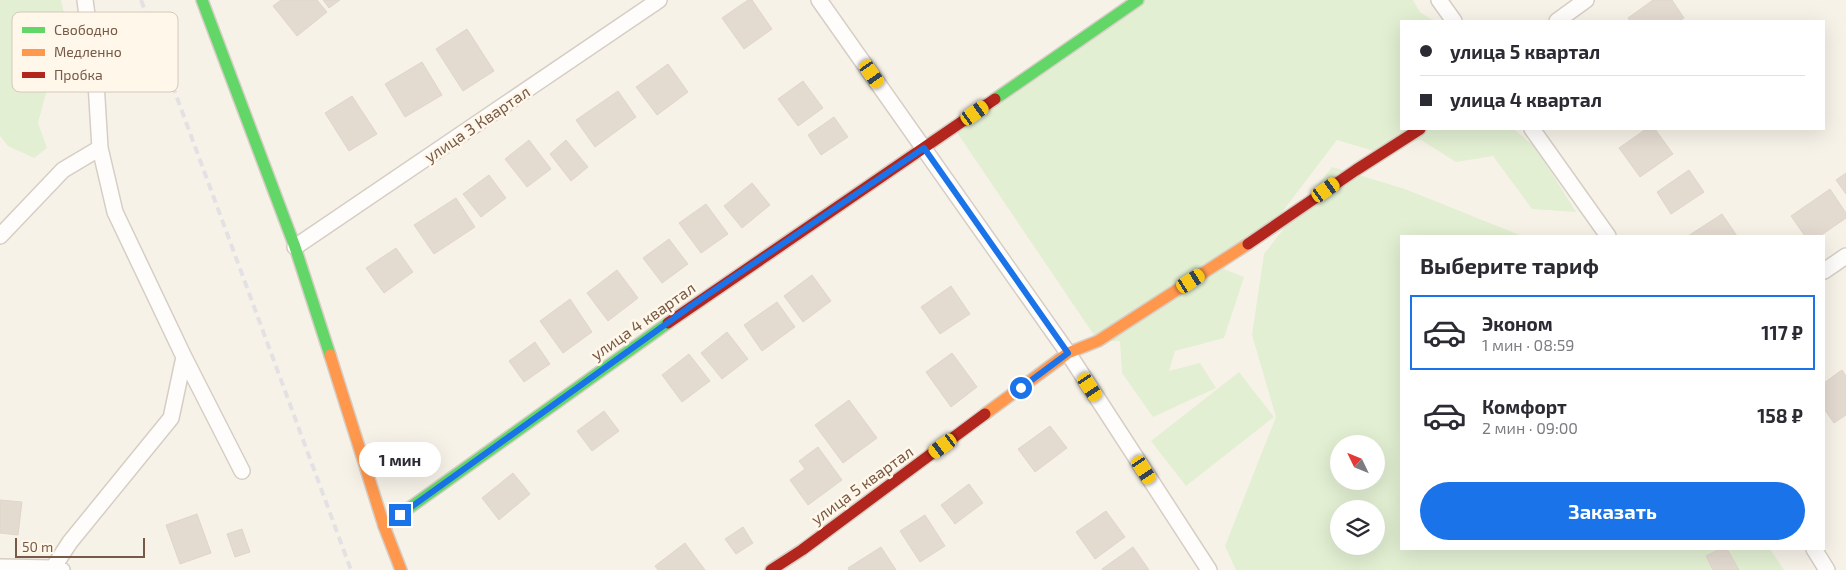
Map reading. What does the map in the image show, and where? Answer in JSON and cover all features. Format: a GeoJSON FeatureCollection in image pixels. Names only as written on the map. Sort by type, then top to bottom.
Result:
{"type":"FeatureCollection","features":[{"type":"Feature","properties":{"kind":"street"},"geometry":{"type":"LineString","coordinates":[[202,0],[295,247],[384,526],[401,570]]}},
{"type":"Feature","properties":{"kind":"street","name":"улица 3 Квартал"},"geometry":{"type":"LineString","coordinates":[[295,247],[659,0]]}},
{"type":"Feature","properties":{"kind":"street"},"geometry":{"type":"LineString","coordinates":[[819,0],[1068,353],[1209,570]]}},
{"type":"Feature","properties":{"kind":"street","name":"улица 4 квартал"},"geometry":{"type":"LineString","coordinates":[[384,526],[691,306],[1138,0]]}},
{"type":"Feature","properties":{"kind":"street"},"geometry":{"type":"LineString","coordinates":[[1439,0],[1453,20]]}},
{"type":"Feature","properties":{"kind":"street"},"geometry":{"type":"LineString","coordinates":[[1558,20],[1586,0]]}},
{"type":"Feature","properties":{"kind":"street"},"geometry":{"type":"LineString","coordinates":[[96,92],[100,148],[115,212],[184,357],[242,470]]}},
{"type":"Feature","properties":{"kind":"street","name":"улица 5 квартал"},"geometry":{"type":"LineString","coordinates":[[771,570],[802,550],[1068,353],[1098,341],[1237,252],[1356,170],[1418,130]]}},
{"type":"Feature","properties":{"kind":"street"},"geometry":{"type":"LineString","coordinates":[[1533,130],[1607,235]]}},
{"type":"Feature","properties":{"kind":"street"},"geometry":{"type":"LineString","coordinates":[[0,236],[63,170],[100,148]]}},
{"type":"Feature","properties":{"kind":"street"},"geometry":{"type":"LineString","coordinates":[[1825,270],[1846,256]]}},
{"type":"Feature","properties":{"kind":"street"},"geometry":{"type":"LineString","coordinates":[[0,567],[58,569],[70,542],[171,418],[184,357]]}},
{"type":"Feature","properties":{"kind":"street"},"geometry":{"type":"LineString","coordinates":[[1815,550],[1827,570]]}},
{"type":"Feature","properties":{"kind":"green space"},"geometry":{"type":"Polygon","coordinates":[[[0,0],[61,0],[64,12],[12,12],[12,92],[46,92],[38,123],[47,148],[34,158],[8,146],[0,136],[0,0]]]}},
{"type":"Feature","properties":{"kind":"green space"},"geometry":{"type":"Polygon","coordinates":[[[1138,0],[1413,0],[1420,12],[1432,20],[1400,20],[1400,130],[1515,130],[1536,148],[1576,212],[1532,209],[1493,156],[1456,162],[1421,140],[1374,151],[1337,140],[1276,220],[1224,269],[1244,277],[1224,338],[1175,351],[1169,371],[1200,363],[1216,388],[1153,417],[1122,373],[1120,341],[1098,341],[954,128],[1138,0]]]}},
{"type":"Feature","properties":{"kind":"green space"},"geometry":{"type":"Polygon","coordinates":[[[1332,167],[1405,189],[1520,235],[1400,235],[1400,550],[1771,550],[1784,570],[1236,570],[1225,546],[1276,417],[1252,335],[1264,254],[1332,167]]]}},
{"type":"Feature","properties":{"kind":"green space"},"geometry":{"type":"Polygon","coordinates":[[[1239,372],[1274,417],[1186,486],[1151,441],[1239,372]]]}},
{"type":"Feature","properties":{"kind":"building"},"geometry":{"type":"Polygon","coordinates":[[[281,0],[317,0],[327,12],[297,36],[273,6],[281,0]]]}},
{"type":"Feature","properties":{"kind":"building"},"geometry":{"type":"Polygon","coordinates":[[[323,0],[340,0],[329,8],[323,0]]]}},
{"type":"Feature","properties":{"kind":"building"},"geometry":{"type":"Polygon","coordinates":[[[748,0],[752,0],[772,29],[744,49],[722,18],[748,0]]]}},
{"type":"Feature","properties":{"kind":"building"},"geometry":{"type":"Polygon","coordinates":[[[1653,0],[1672,0],[1684,18],[1681,20],[1629,20],[1628,18],[1653,0]]]}},
{"type":"Feature","properties":{"kind":"building"},"geometry":{"type":"Polygon","coordinates":[[[467,29],[494,71],[463,91],[436,49],[467,29]]]}},
{"type":"Feature","properties":{"kind":"building"},"geometry":{"type":"Polygon","coordinates":[[[422,62],[442,95],[405,117],[385,84],[422,62]]]}},
{"type":"Feature","properties":{"kind":"building"},"geometry":{"type":"Polygon","coordinates":[[[668,64],[688,92],[657,115],[636,87],[668,64]]]}},
{"type":"Feature","properties":{"kind":"building"},"geometry":{"type":"Polygon","coordinates":[[[803,81],[823,108],[798,126],[778,99],[803,81]]]}},
{"type":"Feature","properties":{"kind":"building"},"geometry":{"type":"Polygon","coordinates":[[[618,91],[636,117],[595,147],[576,120],[618,91]]]}},
{"type":"Feature","properties":{"kind":"building"},"geometry":{"type":"Polygon","coordinates":[[[352,96],[377,134],[349,151],[325,113],[352,96]]]}},
{"type":"Feature","properties":{"kind":"building"},"geometry":{"type":"Polygon","coordinates":[[[834,117],[848,137],[821,155],[808,135],[834,117]]]}},
{"type":"Feature","properties":{"kind":"building"},"geometry":{"type":"Polygon","coordinates":[[[1645,130],[1656,130],[1673,154],[1640,177],[1619,148],[1645,130]]]}},
{"type":"Feature","properties":{"kind":"building"},"geometry":{"type":"Polygon","coordinates":[[[529,140],[551,169],[527,187],[505,159],[529,140]]]}},
{"type":"Feature","properties":{"kind":"building"},"geometry":{"type":"Polygon","coordinates":[[[566,140],[588,167],[571,181],[550,154],[566,140]]]}},
{"type":"Feature","properties":{"kind":"building"},"geometry":{"type":"Polygon","coordinates":[[[1689,170],[1704,192],[1671,214],[1657,192],[1689,170]]]}},
{"type":"Feature","properties":{"kind":"building"},"geometry":{"type":"Polygon","coordinates":[[[1846,173],[1846,194],[1836,180],[1846,173]]]}},
{"type":"Feature","properties":{"kind":"building"},"geometry":{"type":"Polygon","coordinates":[[[489,175],[506,198],[481,217],[463,194],[489,175]]]}},
{"type":"Feature","properties":{"kind":"building"},"geometry":{"type":"Polygon","coordinates":[[[752,183],[770,205],[742,228],[724,206],[752,183]]]}},
{"type":"Feature","properties":{"kind":"building"},"geometry":{"type":"Polygon","coordinates":[[[1830,189],[1846,213],[1846,218],[1821,235],[1804,235],[1791,216],[1830,189]]]}},
{"type":"Feature","properties":{"kind":"building"},"geometry":{"type":"Polygon","coordinates":[[[456,198],[475,227],[434,254],[414,225],[456,198]]]}},
{"type":"Feature","properties":{"kind":"building"},"geometry":{"type":"Polygon","coordinates":[[[706,204],[728,234],[701,253],[679,223],[706,204]]]}},
{"type":"Feature","properties":{"kind":"building"},"geometry":{"type":"Polygon","coordinates":[[[1722,214],[1736,235],[1690,235],[1722,214]]]}},
{"type":"Feature","properties":{"kind":"building"},"geometry":{"type":"Polygon","coordinates":[[[669,239],[688,264],[662,283],[643,258],[669,239]]]}},
{"type":"Feature","properties":{"kind":"building"},"geometry":{"type":"Polygon","coordinates":[[[396,248],[413,272],[384,293],[366,268],[396,248]]]}},
{"type":"Feature","properties":{"kind":"building"},"geometry":{"type":"Polygon","coordinates":[[[617,270],[638,298],[608,321],[587,293],[617,270]]]}},
{"type":"Feature","properties":{"kind":"building"},"geometry":{"type":"Polygon","coordinates":[[[812,275],[831,301],[803,322],[784,296],[812,275]]]}},
{"type":"Feature","properties":{"kind":"building"},"geometry":{"type":"Polygon","coordinates":[[[951,286],[970,314],[940,334],[921,307],[951,286]]]}},
{"type":"Feature","properties":{"kind":"building"},"geometry":{"type":"Polygon","coordinates":[[[570,299],[592,332],[563,353],[540,321],[570,299]]]}},
{"type":"Feature","properties":{"kind":"building"},"geometry":{"type":"Polygon","coordinates":[[[777,302],[795,327],[762,351],[744,325],[777,302]]]}},
{"type":"Feature","properties":{"kind":"building"},"geometry":{"type":"Polygon","coordinates":[[[727,332],[748,359],[722,379],[701,353],[727,332]]]}},
{"type":"Feature","properties":{"kind":"building"},"geometry":{"type":"Polygon","coordinates":[[[535,342],[550,364],[524,382],[509,361],[535,342]]]}},
{"type":"Feature","properties":{"kind":"building"},"geometry":{"type":"Polygon","coordinates":[[[952,353],[977,387],[951,407],[926,372],[952,353]]]}},
{"type":"Feature","properties":{"kind":"building"},"geometry":{"type":"Polygon","coordinates":[[[689,354],[710,381],[682,402],[662,375],[689,354]]]}},
{"type":"Feature","properties":{"kind":"building"},"geometry":{"type":"Polygon","coordinates":[[[1842,370],[1846,376],[1846,415],[1834,423],[1825,410],[1825,382],[1842,370]]]}},
{"type":"Feature","properties":{"kind":"building"},"geometry":{"type":"Polygon","coordinates":[[[849,400],[877,438],[843,463],[815,425],[849,400]]]}},
{"type":"Feature","properties":{"kind":"building"},"geometry":{"type":"Polygon","coordinates":[[[604,411],[619,431],[592,451],[577,431],[604,411]]]}},
{"type":"Feature","properties":{"kind":"building"},"geometry":{"type":"Polygon","coordinates":[[[1050,426],[1067,448],[1035,472],[1018,449],[1050,426]]]}},
{"type":"Feature","properties":{"kind":"building"},"geometry":{"type":"Polygon","coordinates":[[[818,447],[842,480],[808,505],[790,480],[805,469],[799,461],[818,447]]]}},
{"type":"Feature","properties":{"kind":"building"},"geometry":{"type":"Polygon","coordinates":[[[513,473],[530,494],[499,520],[482,498],[513,473]]]}},
{"type":"Feature","properties":{"kind":"building"},"geometry":{"type":"Polygon","coordinates":[[[969,484],[983,503],[955,524],[941,505],[969,484]]]}},
{"type":"Feature","properties":{"kind":"building"},"geometry":{"type":"Polygon","coordinates":[[[0,500],[22,502],[18,535],[0,533],[0,500]]]}},
{"type":"Feature","properties":{"kind":"building"},"geometry":{"type":"Polygon","coordinates":[[[1106,511],[1125,537],[1095,559],[1076,532],[1106,511]]]}},
{"type":"Feature","properties":{"kind":"building"},"geometry":{"type":"Polygon","coordinates":[[[197,514],[211,553],[180,564],[166,525],[197,514]]]}},
{"type":"Feature","properties":{"kind":"building"},"geometry":{"type":"Polygon","coordinates":[[[925,515],[945,546],[920,562],[900,531],[925,515]]]}},
{"type":"Feature","properties":{"kind":"building"},"geometry":{"type":"Polygon","coordinates":[[[743,527],[753,543],[736,554],[725,539],[743,527]]]}},
{"type":"Feature","properties":{"kind":"building"},"geometry":{"type":"Polygon","coordinates":[[[242,529],[250,552],[235,557],[227,534],[242,529]]]}},
{"type":"Feature","properties":{"kind":"building"},"geometry":{"type":"Polygon","coordinates":[[[685,543],[705,570],[658,570],[655,566],[685,543]]]}},
{"type":"Feature","properties":{"kind":"building"},"geometry":{"type":"Polygon","coordinates":[[[881,547],[896,570],[849,570],[848,568],[881,547]]]}},
{"type":"Feature","properties":{"kind":"building"},"geometry":{"type":"Polygon","coordinates":[[[1133,547],[1149,570],[1102,569],[1133,547]]]}},
{"type":"Feature","properties":{"kind":"building"},"geometry":{"type":"Polygon","coordinates":[[[1718,550],[1728,550],[1739,570],[1713,570],[1706,556],[1718,550]]]}},
{"type":"Feature","properties":{"kind":"railway"},"geometry":{"type":"LineString","coordinates":[[141,0],[145,12]]}},
{"type":"Feature","properties":{"kind":"railway"},"geometry":{"type":"LineString","coordinates":[[175,92],[351,570]]}},
{"type":"Feature","properties":{"kind":"traffic: fast"},"geometry":{"type":"LineString","coordinates":[[202,0],[295,247],[330,355]]}},
{"type":"Feature","properties":{"kind":"traffic: fast"},"geometry":{"type":"LineString","coordinates":[[995,99],[1138,0]]}},
{"type":"Feature","properties":{"kind":"traffic: fast"},"geometry":{"type":"LineString","coordinates":[[384,526],[668,323]]}},
{"type":"Feature","properties":{"kind":"traffic: slow"},"geometry":{"type":"LineString","coordinates":[[985,414],[1068,353],[1098,341],[1248,244]]}},
{"type":"Feature","properties":{"kind":"traffic: slow"},"geometry":{"type":"LineString","coordinates":[[330,355],[384,526],[401,570]]}},
{"type":"Feature","properties":{"kind":"traffic: jam"},"geometry":{"type":"LineString","coordinates":[[668,323],[995,99]]}},
{"type":"Feature","properties":{"kind":"traffic: jam"},"geometry":{"type":"LineString","coordinates":[[1248,244],[1418,130]]}},
{"type":"Feature","properties":{"kind":"traffic: jam"},"geometry":{"type":"LineString","coordinates":[[771,570],[802,550],[985,414]]}},
{"type":"Feature","properties":{"kind":"route"},"geometry":{"type":"LineString","coordinates":[[400,515],[691,306],[924,148],[1068,353],[1021,388]]}}]}
